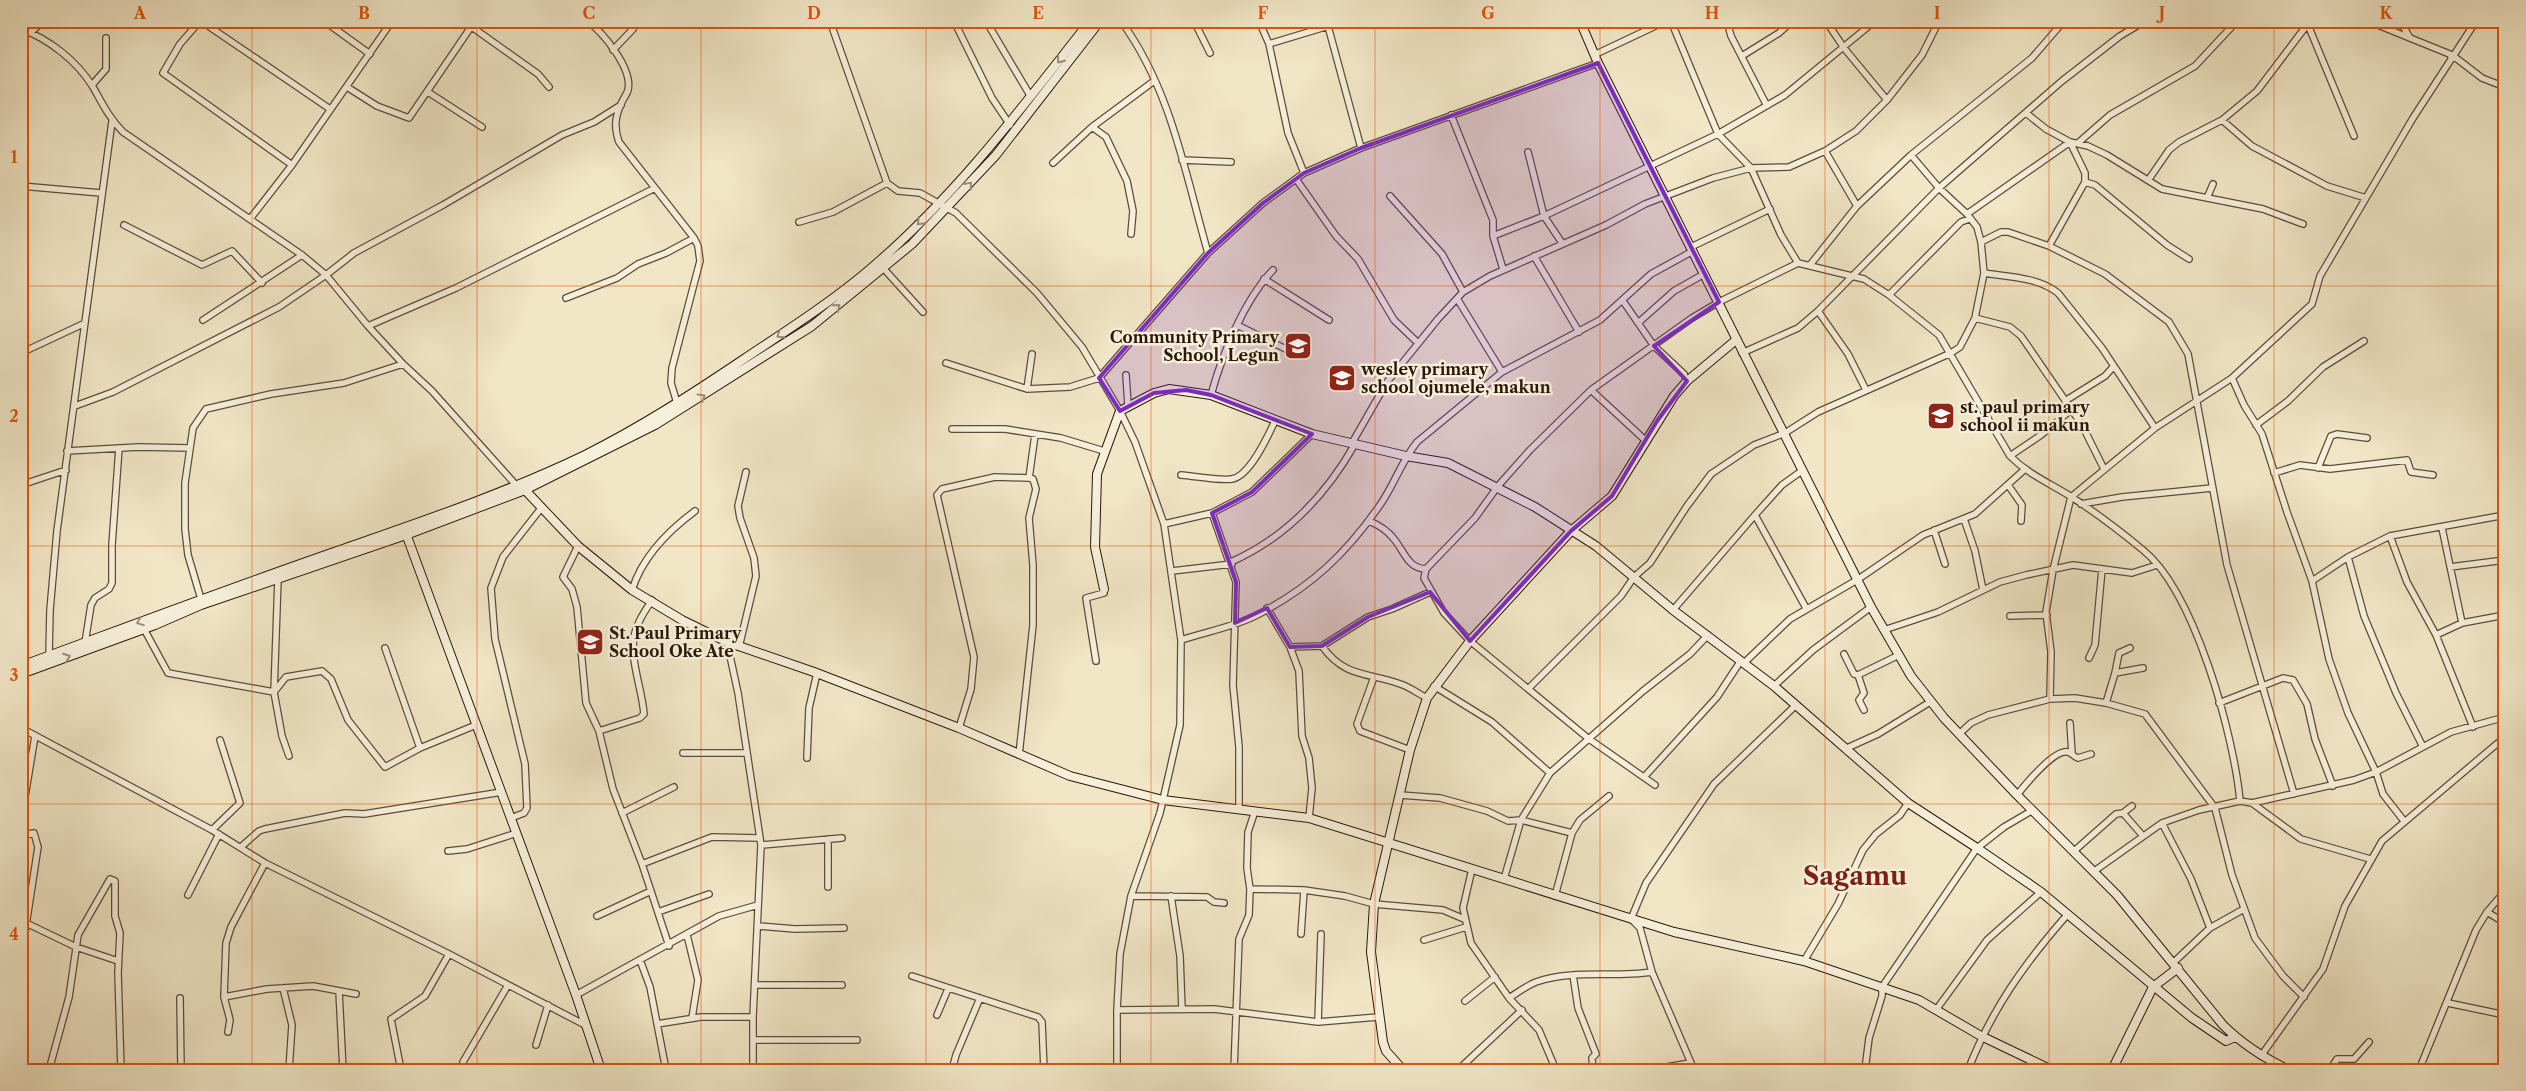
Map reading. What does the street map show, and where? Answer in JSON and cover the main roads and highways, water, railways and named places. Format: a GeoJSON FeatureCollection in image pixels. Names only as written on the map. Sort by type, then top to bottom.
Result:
{"type":"FeatureCollection","features":[{"type":"Feature","properties":{"kind":"place","name":"Community Primary School, Legun"},"geometry":{"type":"Point","coordinates":[1298,346]}},
{"type":"Feature","properties":{"kind":"place","name":"wesley primary school ojumele, makun"},"geometry":{"type":"Point","coordinates":[1342,378]}},
{"type":"Feature","properties":{"kind":"place","name":"st. paul primary school ii makun"},"geometry":{"type":"Point","coordinates":[1941,416]}},
{"type":"Feature","properties":{"kind":"place","name":"St. Paul Primary School Oke Ate"},"geometry":{"type":"Point","coordinates":[590,642]}},
{"type":"Feature","properties":{"kind":"district","name":"Sagamu"},"geometry":{"type":"Point","coordinates":[1855,876]}}]}
